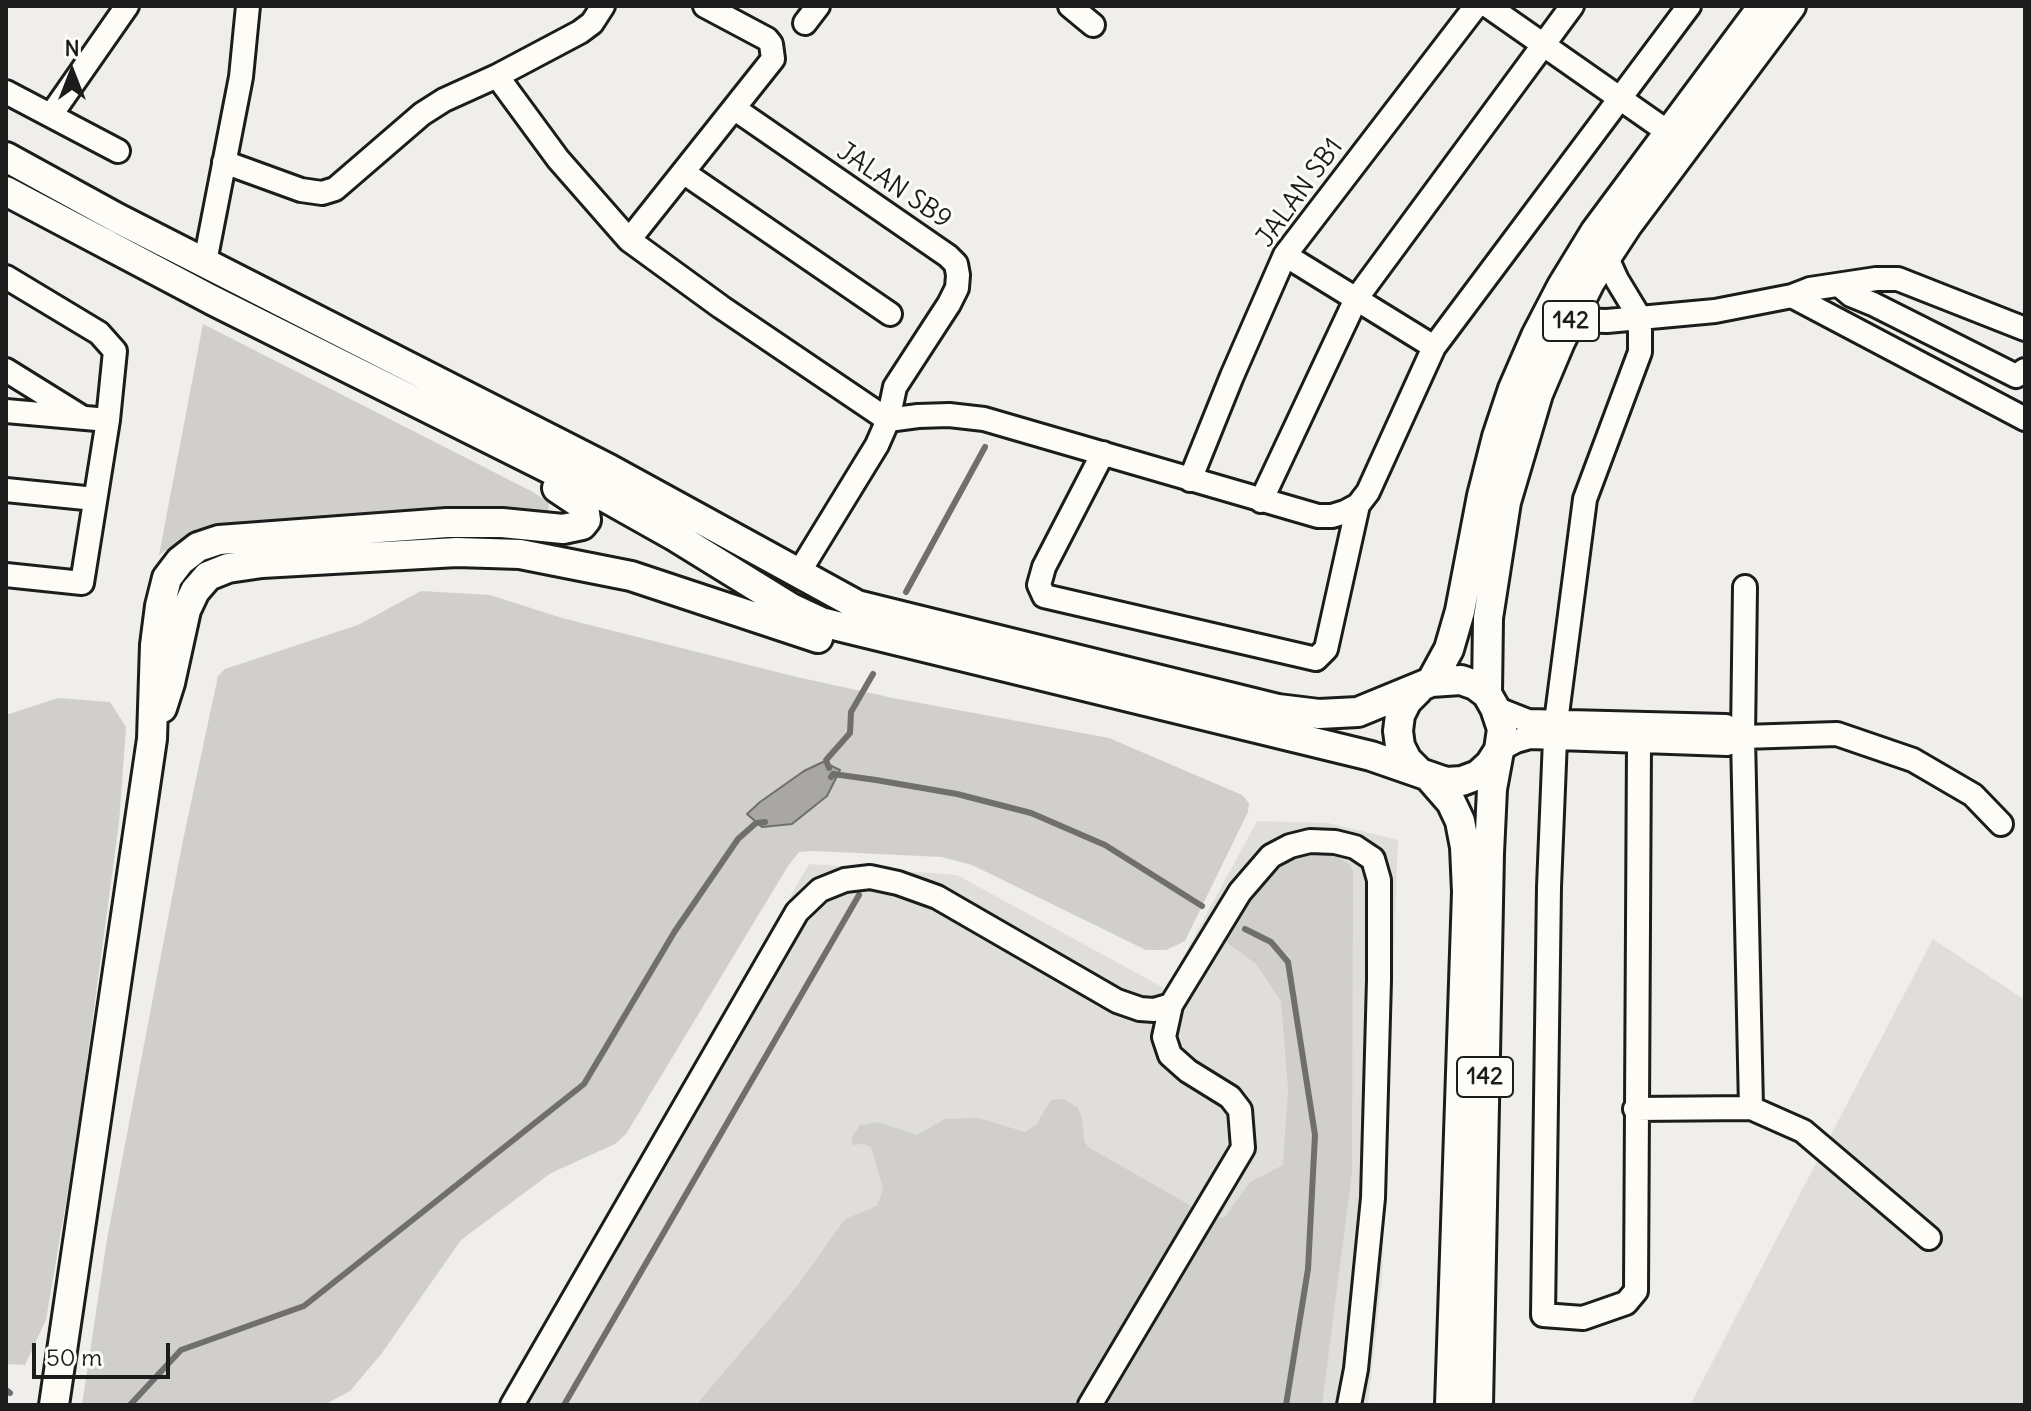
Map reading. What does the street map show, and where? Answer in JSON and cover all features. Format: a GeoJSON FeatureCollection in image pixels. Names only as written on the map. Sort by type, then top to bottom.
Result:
{"type":"FeatureCollection","features":[{"type":"Feature","properties":{"kind":"main road","name":"142"},"geometry":{"type":"LineString","coordinates":[[1450,1405],[1467,892],[1465,847],[1460,821],[1451,802],[1407,760],[1400,746],[1400,715],[1407,701],[1425,686],[1449,649],[1497,437],[1513,389],[1562,286],[1595,232],[1763,6]]}},
{"type":"Feature","properties":{"kind":"main road","name":"142"},"geometry":{"type":"LineString","coordinates":[[1478,1405],[1489,853],[1492,789],[1502,729],[1491,701],[1488,618],[1506,502],[1538,394],[1590,282],[1628,224],[1791,6]]}},
{"type":"Feature","properties":{"kind":"main road"},"geometry":{"type":"LineString","coordinates":[[6,157],[117,218],[595,462],[857,605],[1278,709],[1319,714],[1358,712],[1446,679],[1475,685],[1491,701]]}},
{"type":"Feature","properties":{"kind":"main road"},"geometry":{"type":"LineString","coordinates":[[6,191],[212,300],[596,492],[791,608],[821,622],[1371,756],[1446,782],[1462,781],[1484,769],[1499,750]]}},
{"type":"Feature","properties":{"kind":"main road"},"geometry":{"type":"LineString","coordinates":[[54,1405],[152,739],[152,680],[160,606],[167,578],[180,561],[198,547],[219,540],[447,523],[502,523],[574,529],[586,520],[584,506],[566,492],[344,378],[212,300]]}},
{"type":"Feature","properties":{"kind":"main road"},"geometry":{"type":"LineString","coordinates":[[152,739],[170,683],[186,610],[195,591],[208,576],[228,568],[262,563],[395,554],[520,554],[575,563],[631,576],[843,645],[958,672],[1080,686]]}},
{"type":"Feature","properties":{"kind":"street"},"geometry":{"type":"LineString","coordinates":[[51,115],[127,6]]}},
{"type":"Feature","properties":{"kind":"street"},"geometry":{"type":"LineString","coordinates":[[205,262],[241,77],[248,6]]}},
{"type":"Feature","properties":{"kind":"street"},"geometry":{"type":"LineString","coordinates":[[224,162],[301,190],[322,193],[335,189],[422,114],[580,32],[592,23],[603,6]]}},
{"type":"Feature","properties":{"kind":"street"},"geometry":{"type":"LineString","coordinates":[[629,240],[773,59],[771,44],[760,33],[705,6]]}},
{"type":"Feature","properties":{"kind":"street"},"geometry":{"type":"LineString","coordinates":[[1070,6],[1093,25]]}},
{"type":"Feature","properties":{"kind":"street","name":"JALAN SB1"},"geometry":{"type":"LineString","coordinates":[[1190,480],[1285,255],[1476,6]]}},
{"type":"Feature","properties":{"kind":"street"},"geometry":{"type":"LineString","coordinates":[[1488,6],[1668,132]]}},
{"type":"Feature","properties":{"kind":"street"},"geometry":{"type":"LineString","coordinates":[[1261,501],[1356,299],[1572,6]]}},
{"type":"Feature","properties":{"kind":"street"},"geometry":{"type":"LineString","coordinates":[[1103,453],[1044,567],[1039,585],[1044,596],[1316,659],[1326,649],[1358,505],[1368,492],[1434,347],[1689,6]]}},
{"type":"Feature","properties":{"kind":"street"},"geometry":{"type":"LineString","coordinates":[[497,76],[566,169],[629,240],[721,307],[888,420],[949,415],[984,419],[1318,516],[1332,516],[1358,505]]}},
{"type":"Feature","properties":{"kind":"street"},"geometry":{"type":"LineString","coordinates":[[6,92],[118,151]]}},
{"type":"Feature","properties":{"kind":"street","name":"JALAN SB9"},"geometry":{"type":"LineString","coordinates":[[735,109],[956,264],[957,288],[899,379],[888,420]]}},
{"type":"Feature","properties":{"kind":"street"},"geometry":{"type":"LineString","coordinates":[[683,172],[890,314]]}},
{"type":"Feature","properties":{"kind":"street"},"geometry":{"type":"LineString","coordinates":[[1285,255],[1434,347]]}},
{"type":"Feature","properties":{"kind":"street"},"geometry":{"type":"LineString","coordinates":[[1607,258],[1640,318],[1640,352],[1585,499],[1556,730],[1549,887],[1543,1315],[1583,1318],[1626,1303],[1636,1291],[1639,742]]}},
{"type":"Feature","properties":{"kind":"street"},"geometry":{"type":"LineString","coordinates":[[6,277],[99,333],[115,351],[108,420],[82,583],[6,575]]}},
{"type":"Feature","properties":{"kind":"street"},"geometry":{"type":"LineString","coordinates":[[1571,320],[1715,311],[1792,296],[1810,289],[1876,279],[1898,279],[2025,329]]}},
{"type":"Feature","properties":{"kind":"street"},"geometry":{"type":"LineString","coordinates":[[1839,285],[1851,295],[2016,376],[2025,370]]}},
{"type":"Feature","properties":{"kind":"street"},"geometry":{"type":"LineString","coordinates":[[1792,296],[2025,419]]}},
{"type":"Feature","properties":{"kind":"street"},"geometry":{"type":"LineString","coordinates":[[6,370],[83,418]]}},
{"type":"Feature","properties":{"kind":"street"},"geometry":{"type":"LineString","coordinates":[[6,411],[108,420]]}},
{"type":"Feature","properties":{"kind":"street"},"geometry":{"type":"LineString","coordinates":[[798,574],[866,465],[888,420]]}},
{"type":"Feature","properties":{"kind":"street"},"geometry":{"type":"LineString","coordinates":[[6,490],[95,499]]}},
{"type":"Feature","properties":{"kind":"street"},"geometry":{"type":"LineString","coordinates":[[1745,587],[1743,737],[1751,1108]]}},
{"type":"Feature","properties":{"kind":"street"},"geometry":{"type":"LineString","coordinates":[[1491,701],[1528,721],[1556,730],[1639,742],[1727,744],[1743,737],[1837,734],[1913,760],[1973,795],[2001,824]]}},
{"type":"Feature","properties":{"kind":"street"},"geometry":{"type":"LineString","coordinates":[[1499,750],[1516,741],[1556,730],[1726,726],[1743,737]]}},
{"type":"Feature","properties":{"kind":"street"},"geometry":{"type":"LineString","coordinates":[[1090,1405],[1243,1148],[1240,1110],[1230,1097],[1188,1071],[1170,1055],[1164,1037],[1171,1005],[1240,892],[1271,856],[1290,846],[1310,841],[1355,847],[1373,859],[1379,880],[1373,1198],[1356,1369],[1349,1405]]}},
{"type":"Feature","properties":{"kind":"street"},"geometry":{"type":"LineString","coordinates":[[512,1405],[797,912],[820,890],[845,880],[870,877],[898,883],[937,897],[1117,1001],[1140,1009],[1154,1010],[1171,1005]]}},
{"type":"Feature","properties":{"kind":"street"},"geometry":{"type":"LineString","coordinates":[[1635,1109],[1751,1108],[1803,1131],[1929,1238]]}},
{"type":"Feature","properties":{"kind":"shaded area"},"geometry":{"type":"Polygon","coordinates":[[[203,324],[533,492],[549,503],[548,513],[446,514],[215,529],[185,537],[159,555],[203,324]]]}},
{"type":"Feature","properties":{"kind":"shaded area"},"geometry":{"type":"Polygon","coordinates":[[[421,591],[490,595],[562,618],[797,677],[1109,738],[1242,795],[1249,803],[1248,812],[1185,941],[1166,950],[1146,950],[972,865],[942,857],[799,852],[626,1134],[615,1144],[551,1173],[461,1240],[382,1353],[350,1391],[324,1405],[82,1405],[107,1239],[182,845],[218,676],[225,669],[358,625],[421,591]]]}},
{"type":"Feature","properties":{"kind":"shaded area"},"geometry":{"type":"Polygon","coordinates":[[[58,698],[110,702],[126,727],[119,823],[76,1143],[46,1320],[25,1365],[6,1364],[6,715],[58,698]]]}},
{"type":"Feature","properties":{"kind":"shaded area"},"geometry":{"type":"Polygon","coordinates":[[[823,762],[840,770],[827,796],[792,824],[762,827],[747,814],[804,771],[823,762]]]}},
{"type":"Feature","properties":{"kind":"shaded area"},"geometry":{"type":"Polygon","coordinates":[[[1257,821],[1328,823],[1398,840],[1382,1276],[1368,1405],[497,1405],[809,864],[957,875],[1166,989],[1257,821]]]}},
{"type":"Feature","properties":{"kind":"shaded area"},"geometry":{"type":"Polygon","coordinates":[[[1319,853],[1338,857],[1353,871],[1352,1172],[1322,1405],[696,1405],[798,1285],[845,1219],[877,1206],[883,1189],[871,1147],[853,1145],[851,1138],[860,1125],[878,1122],[917,1135],[945,1119],[979,1118],[1025,1132],[1036,1125],[1051,1100],[1064,1099],[1078,1108],[1088,1147],[1214,1219],[1225,1217],[1250,1182],[1283,1165],[1288,1089],[1281,1001],[1256,964],[1226,942],[1226,927],[1271,867],[1319,853]]]}},
{"type":"Feature","properties":{"kind":"shaded area"},"geometry":{"type":"Polygon","coordinates":[[[1933,939],[2025,1000],[2025,1405],[1690,1405],[1933,939]]]}},
{"type":"Feature","properties":{"kind":"waterway"},"geometry":{"type":"LineString","coordinates":[[906,592],[985,447]]}},
{"type":"Feature","properties":{"kind":"waterway"},"geometry":{"type":"LineString","coordinates":[[829,768],[826,760],[850,733],[851,712],[873,674]]}},
{"type":"Feature","properties":{"kind":"waterway"},"geometry":{"type":"LineString","coordinates":[[831,777],[833,774],[957,794],[1031,813],[1105,845],[1202,906]]}},
{"type":"Feature","properties":{"kind":"waterway"},"geometry":{"type":"LineString","coordinates":[[130,1405],[181,1350],[304,1306],[584,1084],[675,931],[738,839],[756,823],[765,822]]}},
{"type":"Feature","properties":{"kind":"waterway"},"geometry":{"type":"LineString","coordinates":[[564,1405],[859,895]]}},
{"type":"Feature","properties":{"kind":"waterway"},"geometry":{"type":"LineString","coordinates":[[1245,929],[1271,942],[1288,962],[1315,1135],[1308,1269],[1286,1405]]}},
{"type":"Feature","properties":{"kind":"waterway"},"geometry":{"type":"LineString","coordinates":[[6,1390],[10,1393]]}}]}
